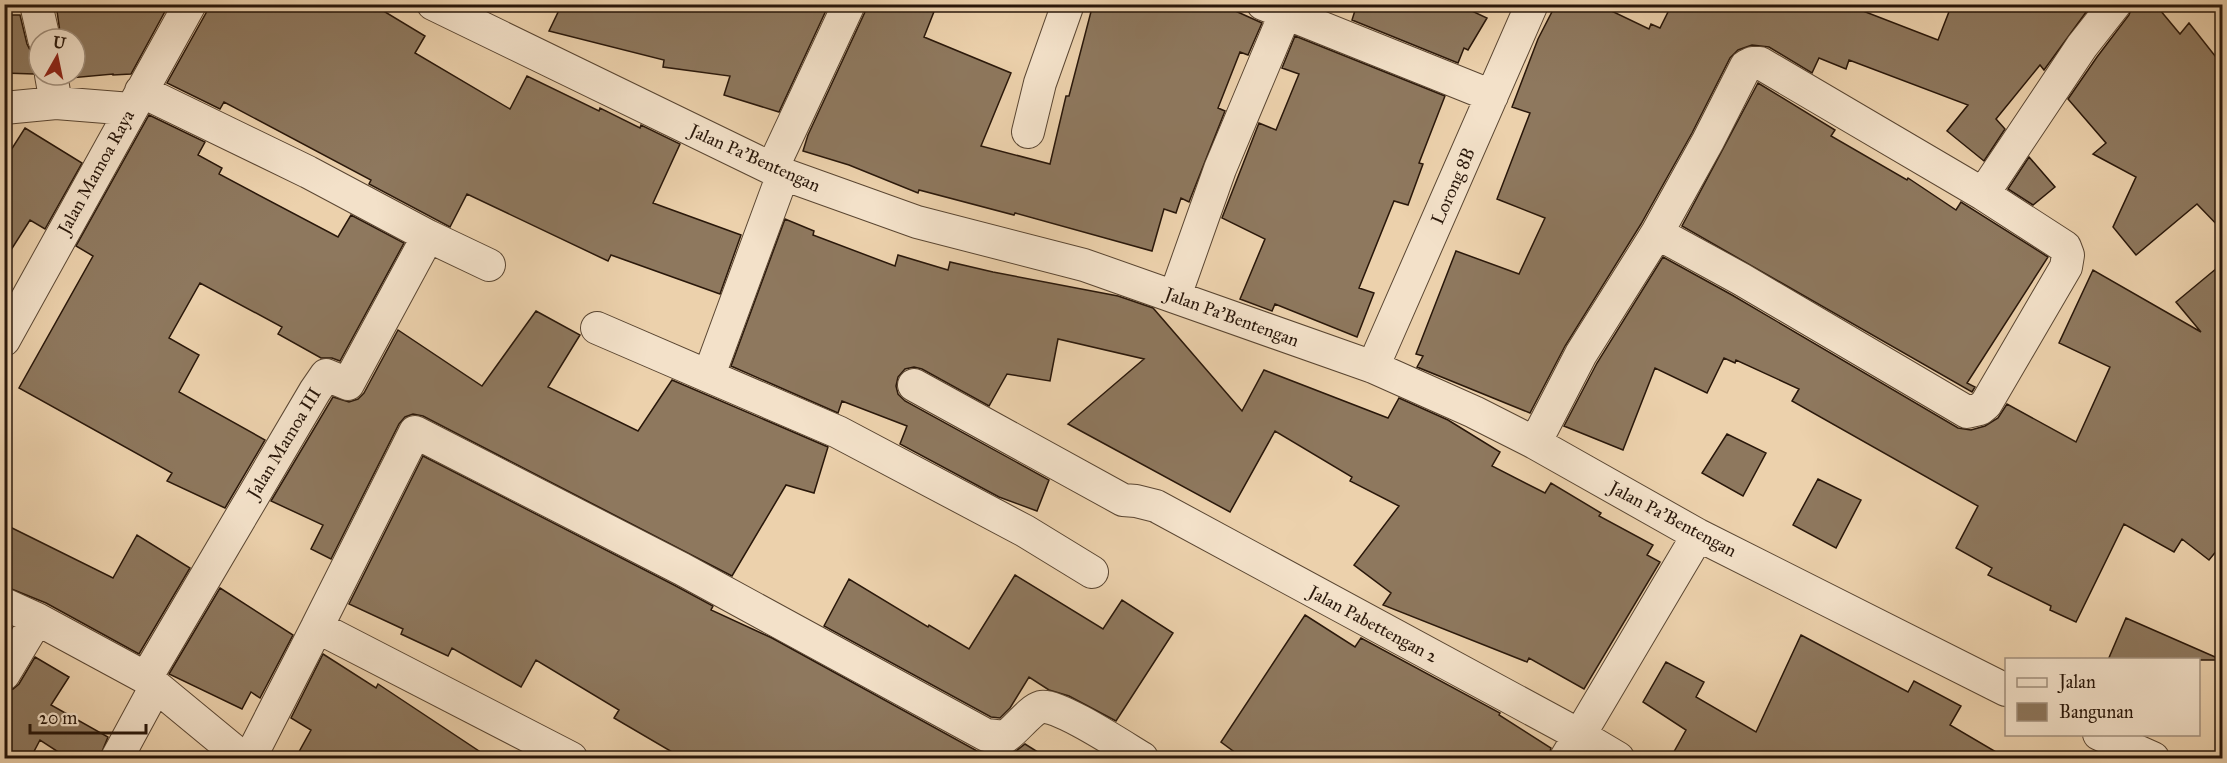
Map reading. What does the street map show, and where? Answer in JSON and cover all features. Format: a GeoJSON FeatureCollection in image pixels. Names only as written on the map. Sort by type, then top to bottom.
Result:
{"type":"FeatureCollection","features":[{"type":"Feature","properties":{"kind":"street"},"geometry":{"type":"LineString","coordinates":[[36,4],[41,27]]}},
{"type":"Feature","properties":{"kind":"street","name":"Jalan Mamoa Raya"},"geometry":{"type":"LineString","coordinates":[[4,340],[190,4]]}},
{"type":"Feature","properties":{"kind":"street","name":"Jalan Pa'Bentengan"},"geometry":{"type":"LineString","coordinates":[[433,4],[777,172],[917,222],[1084,265],[1373,367],[1474,412],[1535,443],[1698,534],[2005,689]]}},
{"type":"Feature","properties":{"kind":"street"},"geometry":{"type":"LineString","coordinates":[[710,375],[777,172],[849,4]]}},
{"type":"Feature","properties":{"kind":"street"},"geometry":{"type":"LineString","coordinates":[[1028,132],[1040,83],[1068,4]]}},
{"type":"Feature","properties":{"kind":"street","name":"Lorong 8B"},"geometry":{"type":"LineString","coordinates":[[1373,367],[1532,4]]}},
{"type":"Feature","properties":{"kind":"street"},"geometry":{"type":"LineString","coordinates":[[1983,194],[2082,46],[2115,4]]}},
{"type":"Feature","properties":{"kind":"street"},"geometry":{"type":"LineString","coordinates":[[1175,296],[1274,9],[1492,96]]}},
{"type":"Feature","properties":{"kind":"street"},"geometry":{"type":"LineString","coordinates":[[1535,443],[1581,354],[1657,233],[1746,66],[1752,63],[1760,63],[1983,194],[2065,247],[2068,255],[2066,267],[1986,404],[1973,412],[1967,412],[1742,279],[1657,233]]}},
{"type":"Feature","properties":{"kind":"street"},"geometry":{"type":"LineString","coordinates":[[4,108],[53,89],[136,100],[308,172],[428,236],[489,265]]}},
{"type":"Feature","properties":{"kind":"street","name":"Jalan Mamoa III"},"geometry":{"type":"LineString","coordinates":[[151,682],[315,391],[326,375],[348,384],[428,236]]}},
{"type":"Feature","properties":{"kind":"street"},"geometry":{"type":"LineString","coordinates":[[597,328],[838,432],[1024,531],[1092,572]]}},
{"type":"Feature","properties":{"kind":"street","name":"Jalan Pabettengan 2"},"geometry":{"type":"LineString","coordinates":[[914,385],[1123,500],[1156,506],[1573,747],[1618,759]]}},
{"type":"Feature","properties":{"kind":"street"},"geometry":{"type":"LineString","coordinates":[[250,759],[415,432],[682,569],[986,735],[1005,737],[1035,710],[1049,706],[1087,725],[1142,759]]}},
{"type":"Feature","properties":{"kind":"street"},"geometry":{"type":"LineString","coordinates":[[1573,747],[1698,534]]}},
{"type":"Feature","properties":{"kind":"street"},"geometry":{"type":"LineString","coordinates":[[4,604],[37,619],[151,682],[243,759]]}},
{"type":"Feature","properties":{"kind":"street"},"geometry":{"type":"LineString","coordinates":[[4,674],[37,619]]}},
{"type":"Feature","properties":{"kind":"street"},"geometry":{"type":"LineString","coordinates":[[317,627],[571,759]]}},
{"type":"Feature","properties":{"kind":"street"},"geometry":{"type":"LineString","coordinates":[[117,759],[151,682]]}},
{"type":"Feature","properties":{"kind":"street"},"geometry":{"type":"LineString","coordinates":[[2101,736],[2153,759]]}},
{"type":"Feature","properties":{"kind":"building"},"geometry":{"type":"Polygon","coordinates":[[[56,4],[169,4],[131,74],[87,76],[87,27],[59,27],[56,4]]]}},
{"type":"Feature","properties":{"kind":"building"},"geometry":{"type":"Polygon","coordinates":[[[208,4],[372,4],[425,36],[415,53],[510,109],[527,76],[599,111],[600,108],[640,128],[641,125],[680,144],[653,203],[741,235],[720,294],[611,255],[608,261],[467,194],[450,227],[369,184],[371,180],[224,102],[220,109],[167,83],[206,13],[208,4]]]}},
{"type":"Feature","properties":{"kind":"building"},"geometry":{"type":"Polygon","coordinates":[[[562,4],[829,4],[779,112],[724,95],[730,76],[663,67],[664,60],[549,31],[562,4]]]}},
{"type":"Feature","properties":{"kind":"building"},"geometry":{"type":"Polygon","coordinates":[[[867,4],[937,4],[924,37],[1011,73],[981,146],[1050,164],[1066,96],[1069,96],[1093,4],[1220,4],[1262,23],[1248,55],[1240,52],[1218,108],[1225,111],[1189,202],[1181,198],[1176,213],[1164,209],[1152,251],[1015,213],[1014,215],[919,190],[918,193],[849,165],[803,151],[808,135],[867,4]]]}},
{"type":"Feature","properties":{"kind":"building"},"geometry":{"type":"Polygon","coordinates":[[[1357,4],[1457,4],[1487,18],[1468,50],[1464,48],[1458,63],[1352,20],[1357,4]]]}},
{"type":"Feature","properties":{"kind":"building"},"geometry":{"type":"Polygon","coordinates":[[[1556,4],[1597,4],[1649,29],[1651,24],[1660,28],[1672,4],[1845,4],[1938,40],[1952,4],[2092,4],[2044,70],[2040,65],[1996,119],[2005,129],[1984,161],[1947,131],[1968,105],[1849,60],[1846,69],[1819,58],[1812,73],[1769,47],[1752,45],[1738,50],[1730,58],[1692,133],[1641,224],[1565,346],[1530,413],[1417,367],[1423,356],[1416,354],[1456,251],[1519,274],[1545,218],[1497,199],[1530,113],[1512,107],[1538,39],[1556,4]]]}},
{"type":"Feature","properties":{"kind":"building"},"geometry":{"type":"Polygon","coordinates":[[[2133,4],[2155,4],[2180,34],[2189,23],[2223,66],[2223,231],[2197,204],[2136,255],[2113,227],[2136,177],[2093,154],[2106,143],[2068,99],[2129,15],[2133,4]]]}},
{"type":"Feature","properties":{"kind":"building"},"geometry":{"type":"Polygon","coordinates":[[[4,15],[20,15],[27,44],[27,74],[4,73],[4,15]]]}},
{"type":"Feature","properties":{"kind":"building"},"geometry":{"type":"Polygon","coordinates":[[[1295,36],[1445,96],[1419,163],[1423,164],[1408,205],[1394,201],[1359,288],[1374,293],[1357,337],[1275,304],[1272,311],[1240,299],[1265,239],[1222,218],[1259,123],[1276,130],[1299,74],[1282,68],[1295,36]]]}},
{"type":"Feature","properties":{"kind":"building"},"geometry":{"type":"Polygon","coordinates":[[[1758,83],[1835,130],[1831,136],[1907,180],[1908,178],[1956,210],[1961,202],[2048,257],[1967,383],[1975,387],[1972,392],[1682,226],[1758,83]]]}},
{"type":"Feature","properties":{"kind":"building"},"geometry":{"type":"Polygon","coordinates":[[[149,115],[205,142],[198,155],[222,168],[219,174],[338,237],[351,215],[404,243],[340,361],[321,358],[278,334],[282,327],[200,283],[169,338],[199,355],[179,392],[265,440],[225,508],[167,481],[172,473],[19,388],[93,256],[76,246],[149,115]]]}},
{"type":"Feature","properties":{"kind":"building"},"geometry":{"type":"Polygon","coordinates":[[[25,128],[82,163],[45,229],[30,220],[4,261],[4,161],[25,128]]]}},
{"type":"Feature","properties":{"kind":"building"},"geometry":{"type":"Polygon","coordinates":[[[2029,157],[2055,187],[2033,205],[2008,189],[2029,157]]]}},
{"type":"Feature","properties":{"kind":"building"},"geometry":{"type":"Polygon","coordinates":[[[785,219],[814,231],[813,235],[895,266],[898,255],[948,270],[950,262],[1118,296],[1153,308],[1242,411],[1264,370],[1388,418],[1399,398],[1448,420],[1500,452],[1492,466],[1545,493],[1551,483],[1601,513],[1599,516],[1653,545],[1647,555],[1660,562],[1584,689],[1529,658],[1527,662],[1383,605],[1391,593],[1354,565],[1399,506],[1350,481],[1352,477],[1275,431],[1230,512],[1068,424],[1144,359],[1058,339],[1050,381],[1007,374],[989,406],[922,369],[914,367],[905,369],[898,377],[896,386],[898,394],[905,401],[1049,480],[1037,511],[999,497],[900,444],[907,426],[842,401],[838,413],[731,366],[785,219]]]}},
{"type":"Feature","properties":{"kind":"building"},"geometry":{"type":"Polygon","coordinates":[[[1663,257],[1958,428],[1971,430],[1985,426],[1998,418],[2007,404],[2076,442],[2110,367],[2059,343],[2093,270],[2201,332],[2176,302],[2223,263],[2223,543],[2209,560],[2182,539],[2174,552],[2124,524],[2076,622],[2050,610],[2051,606],[1988,575],[1992,568],[1956,548],[1978,506],[1792,401],[1799,389],[1736,360],[1735,363],[1724,358],[1707,393],[1655,368],[1623,450],[1564,426],[1597,363],[1663,257]]]}},
{"type":"Feature","properties":{"kind":"building"},"geometry":{"type":"Polygon","coordinates":[[[536,311],[580,335],[548,387],[638,431],[672,380],[828,447],[814,493],[786,485],[732,576],[423,416],[413,414],[405,417],[399,424],[331,559],[311,549],[323,525],[271,501],[333,397],[349,402],[358,399],[364,393],[398,330],[482,386],[536,311]]]}},
{"type":"Feature","properties":{"kind":"building"},"geometry":{"type":"Polygon","coordinates":[[[1727,434],[1766,453],[1743,496],[1702,473],[1727,434]]]}},
{"type":"Feature","properties":{"kind":"building"},"geometry":{"type":"Polygon","coordinates":[[[423,456],[674,585],[713,606],[711,610],[772,638],[977,751],[1004,755],[1016,751],[1025,744],[1049,759],[684,759],[614,718],[619,710],[536,660],[521,687],[452,648],[448,656],[401,634],[403,629],[349,604],[423,456]]]}},
{"type":"Feature","properties":{"kind":"building"},"geometry":{"type":"Polygon","coordinates":[[[1818,479],[1861,500],[1836,548],[1793,525],[1818,479]]]}},
{"type":"Feature","properties":{"kind":"building"},"geometry":{"type":"Polygon","coordinates":[[[4,524],[113,578],[137,535],[190,568],[139,654],[46,603],[4,586],[4,524]]]}},
{"type":"Feature","properties":{"kind":"building"},"geometry":{"type":"Polygon","coordinates":[[[1015,575],[1103,629],[1122,600],[1173,633],[1116,721],[1069,696],[1049,690],[1029,677],[1010,708],[1000,718],[991,717],[824,626],[849,579],[969,649],[1015,575]]]}},
{"type":"Feature","properties":{"kind":"building"},"geometry":{"type":"Polygon","coordinates":[[[220,588],[293,635],[260,698],[251,692],[242,709],[169,674],[220,588]]]}},
{"type":"Feature","properties":{"kind":"building"},"geometry":{"type":"Polygon","coordinates":[[[1305,615],[1355,647],[1361,638],[1500,713],[1499,715],[1551,748],[1548,759],[1244,759],[1221,742],[1305,615]]]}},
{"type":"Feature","properties":{"kind":"building"},"geometry":{"type":"Polygon","coordinates":[[[2126,618],[2222,660],[2200,660],[2200,658],[2109,658],[2126,618]]]}},
{"type":"Feature","properties":{"kind":"building"},"geometry":{"type":"Polygon","coordinates":[[[1801,635],[1908,692],[1914,681],[1961,706],[1950,725],[2008,759],[1670,759],[1686,730],[1643,702],[1666,662],[1704,682],[1696,697],[1756,732],[1801,635]]]}},
{"type":"Feature","properties":{"kind":"building"},"geometry":{"type":"Polygon","coordinates":[[[323,654],[376,688],[378,684],[491,759],[295,759],[311,730],[291,718],[323,654]]]}},
{"type":"Feature","properties":{"kind":"building"},"geometry":{"type":"Polygon","coordinates":[[[35,657],[69,677],[51,705],[108,737],[99,759],[69,759],[40,740],[30,759],[4,759],[4,692],[19,684],[35,657]]]}}]}
